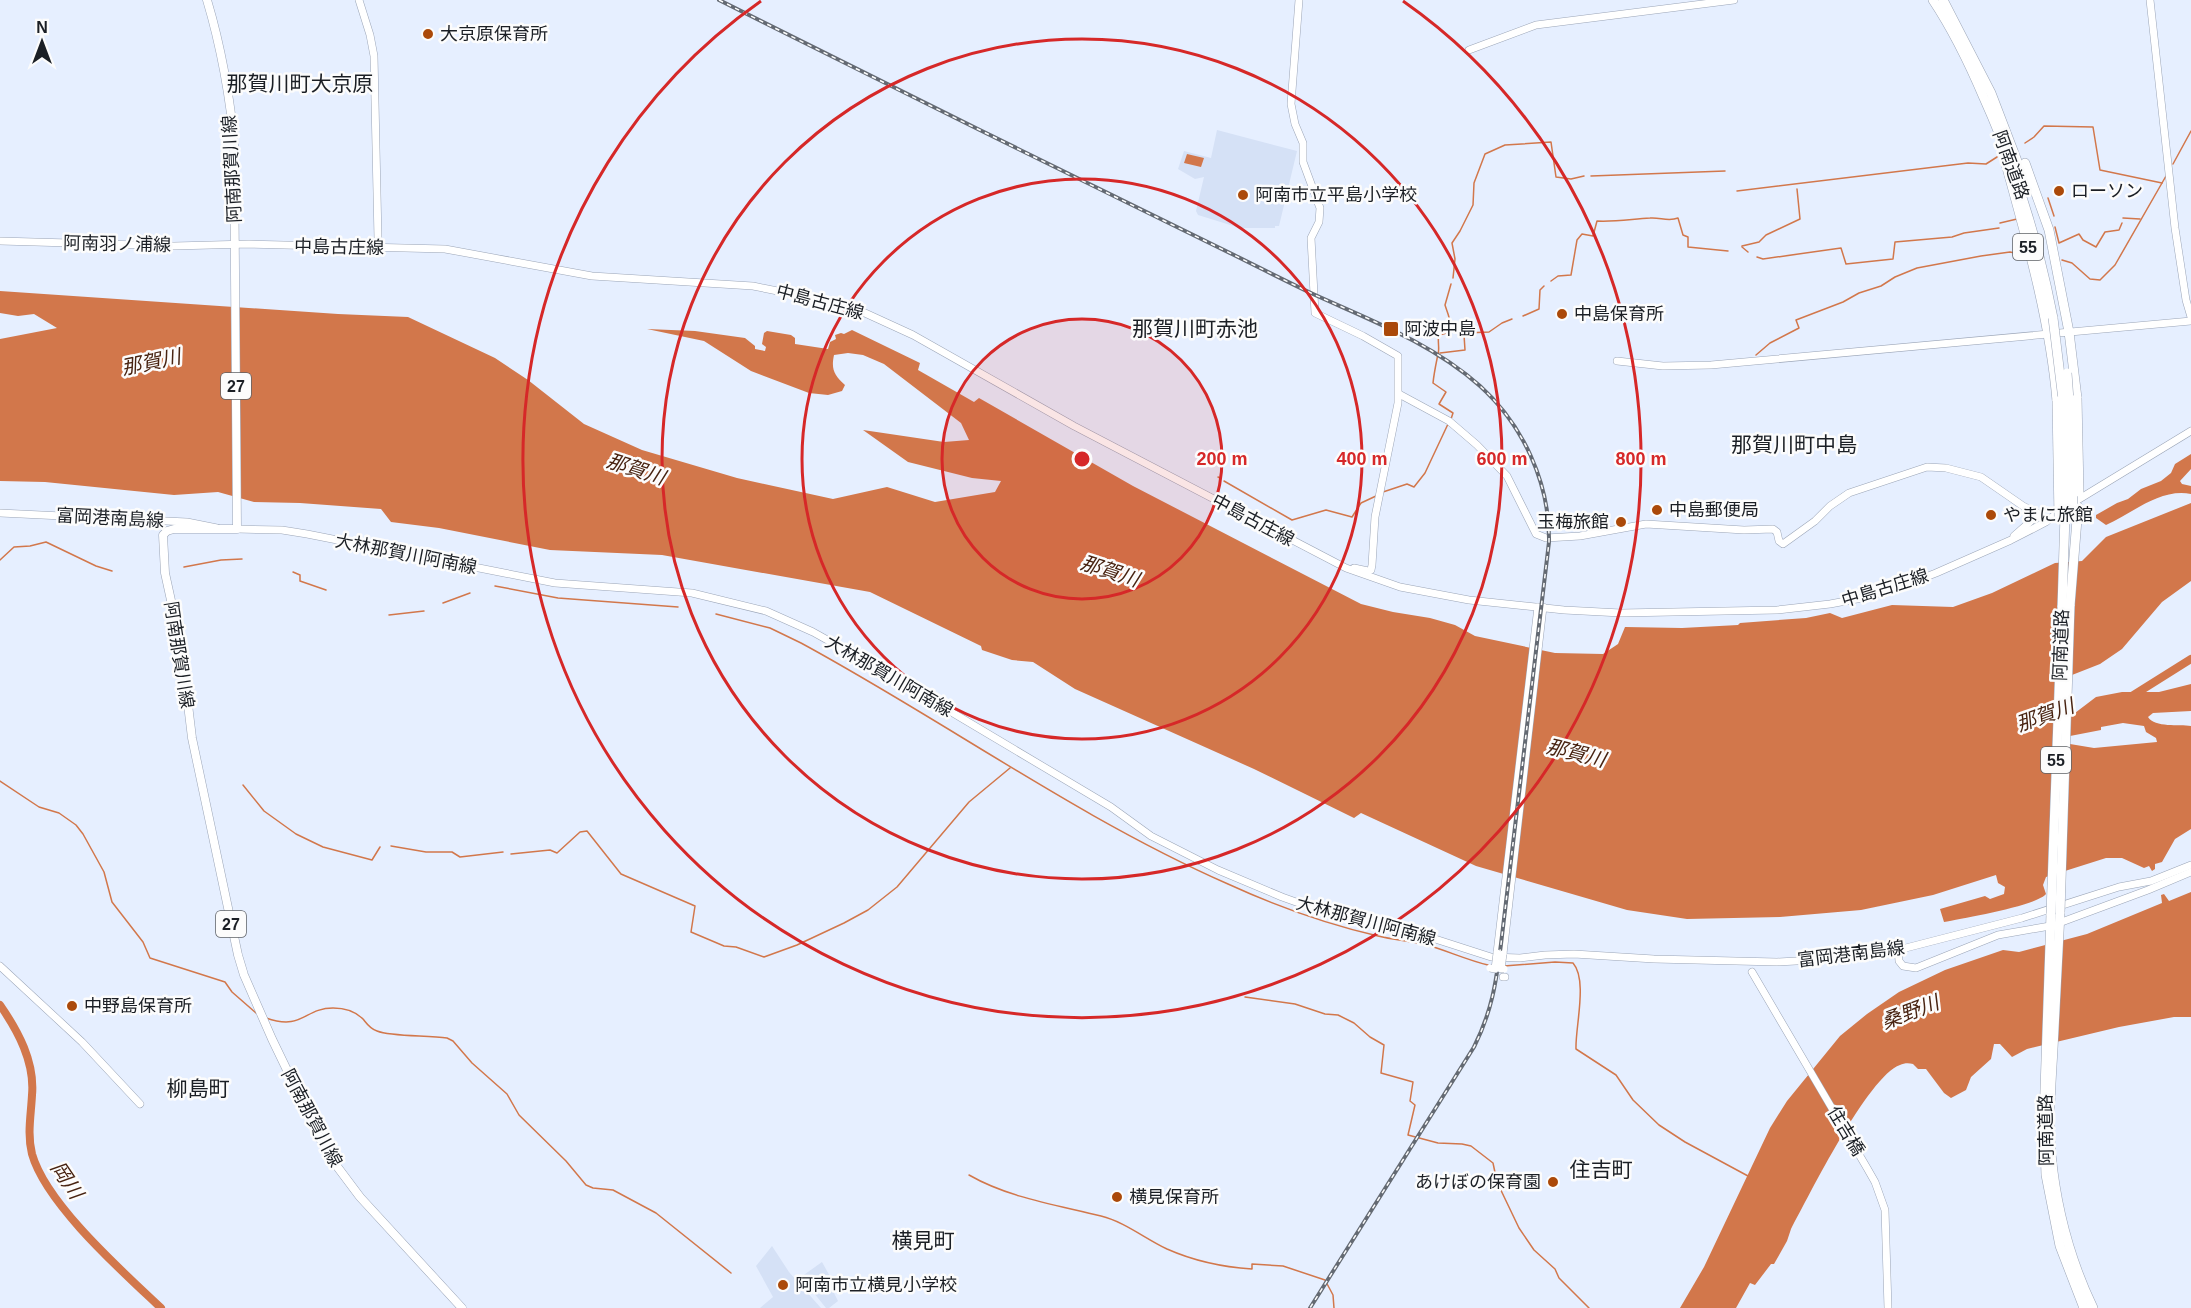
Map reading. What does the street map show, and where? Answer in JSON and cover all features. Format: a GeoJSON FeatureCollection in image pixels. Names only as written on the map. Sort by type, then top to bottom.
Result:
{"type":"FeatureCollection","features":[{"type":"Feature","properties":{"kind":"highway","name":"阿南道路"},"geometry":{"type":"LineString","coordinates":[[1933,0],[1987,95]]}},
{"type":"Feature","properties":{"kind":"highway","name":"阿南道路"},"geometry":{"type":"LineString","coordinates":[[1943,0],[2028,191],[2046,256],[2062,336],[2070,397],[2073,482],[2066,607],[2046,1175],[2060,1246],[2084,1308]]}},
{"type":"Feature","properties":{"kind":"highway","name":"55"},"geometry":{"type":"LineString","coordinates":[[1987,95],[2018,145],[2047,220],[2069,332],[2077,398],[2080,469],[2066,607]]}},
{"type":"Feature","properties":{"kind":"highway","name":"55"},"geometry":{"type":"LineString","coordinates":[[1987,95],[2036,276],[2049,334],[2057,401],[2066,607]]}},
{"type":"Feature","properties":{"kind":"highway","name":"阿南道路"},"geometry":{"type":"LineString","coordinates":[[2047,1119],[2063,1223],[2078,1274],[2093,1308]]}},
{"type":"Feature","properties":{"kind":"main road","name":"阿南那賀川線"},"geometry":{"type":"LineString","coordinates":[[207,0],[233,126],[237,526],[219,529],[174,529],[163,535],[168,587],[181,646],[196,757],[244,975],[327,1153],[360,1197],[462,1308]]}},
{"type":"Feature","properties":{"kind":"main road"},"geometry":{"type":"LineString","coordinates":[[359,0],[374,56],[378,239]]}},
{"type":"Feature","properties":{"kind":"main road"},"geometry":{"type":"LineString","coordinates":[[1299,0],[1291,104],[1295,124],[1303,143],[1302,162],[1320,208],[1319,222],[1311,238],[1315,313],[1398,356],[1399,394],[1375,517],[1371,570],[1346,568]]}},
{"type":"Feature","properties":{"kind":"main road"},"geometry":{"type":"LineString","coordinates":[[1469,50],[1536,24],[1734,0]]}},
{"type":"Feature","properties":{"kind":"main road"},"geometry":{"type":"LineString","coordinates":[[2150,0],[2175,228],[2186,300],[2191,317]]}},
{"type":"Feature","properties":{"kind":"main road","name":"阿南羽ノ浦線"},"geometry":{"type":"LineString","coordinates":[[0,241],[235,246]]}},
{"type":"Feature","properties":{"kind":"main road","name":"中島古庄線"},"geometry":{"type":"LineString","coordinates":[[235,246],[445,249],[592,276],[753,286],[822,300],[865,313],[913,335],[1023,398],[1346,568]]}},
{"type":"Feature","properties":{"kind":"main road"},"geometry":{"type":"LineString","coordinates":[[1617,362],[1663,366],[1711,365],[2191,321]]}},
{"type":"Feature","properties":{"kind":"main road"},"geometry":{"type":"LineString","coordinates":[[1399,394],[1449,421],[1477,445],[1507,476],[1536,534],[1546,538],[1580,536],[1646,524],[1744,530],[1773,529],[1776,530],[1779,541],[1783,544],[1849,493],[1919,469],[1936,466],[1981,477],[2023,507],[2039,514],[2011,540]]}},
{"type":"Feature","properties":{"kind":"main road","name":"中島古庄線"},"geometry":{"type":"LineString","coordinates":[[1540,608],[1621,613],[1777,610],[1863,598],[1897,588],[2011,540],[2046,522],[2191,431]]}},
{"type":"Feature","properties":{"kind":"main road","name":"富岡港南島線"},"geometry":{"type":"LineString","coordinates":[[0,513],[187,522],[207,524],[219,529]]}},
{"type":"Feature","properties":{"kind":"main road","name":"大林那賀川阿南線"},"geometry":{"type":"LineString","coordinates":[[237,526],[307,534],[555,583],[692,593],[766,611],[813,632],[874,666],[1111,807],[1151,836],[1218,870],[1324,912],[1432,938],[1479,954],[1501,947]]}},
{"type":"Feature","properties":{"kind":"main road"},"geometry":{"type":"LineString","coordinates":[[1346,568],[1400,587],[1433,594],[1540,608],[1501,947],[1501,969],[1504,974]]}},
{"type":"Feature","properties":{"kind":"main road","name":"富岡港南島線"},"geometry":{"type":"LineString","coordinates":[[1501,947],[1520,958],[1558,953],[1654,959],[1814,960],[1898,950],[2022,918],[2119,887],[2151,881],[2191,865]]}},
{"type":"Feature","properties":{"kind":"main road"},"geometry":{"type":"LineString","coordinates":[[1898,950],[1899,961],[1903,966],[1916,968],[1998,934],[2055,924],[2191,872]]}},
{"type":"Feature","properties":{"kind":"main road"},"geometry":{"type":"LineString","coordinates":[[1490,970],[1495,969],[1501,947]]}},
{"type":"Feature","properties":{"kind":"main road","name":"住吉橋"},"geometry":{"type":"LineString","coordinates":[[1742,961],[1752,972],[1867,1168],[1882,1199],[1886,1220],[1888,1308]]}},
{"type":"Feature","properties":{"kind":"main road"},"geometry":{"type":"LineString","coordinates":[[1752,972],[1754,965],[1759,961]]}},
{"type":"Feature","properties":{"kind":"main road"},"geometry":{"type":"LineString","coordinates":[[0,966],[82,1042],[140,1104]]}},
{"type":"Feature","properties":{"kind":"shaded area","name":"阿南市立平島小学校"},"geometry":{"type":"Polygon","coordinates":[[[1217,130],[1297,151],[1279,226],[1240,228],[1198,215],[1196,211],[1204,177],[1195,179],[1178,169],[1184,151],[1211,158],[1217,130]]]}},
{"type":"Feature","properties":{"kind":"shaded area","name":"阿南市立横見小学校"},"geometry":{"type":"Polygon","coordinates":[[[772,1246],[789,1272],[821,1308],[760,1308],[773,1297],[756,1266],[772,1246]]]}},
{"type":"Feature","properties":{"kind":"shaded area"},"geometry":{"type":"Polygon","coordinates":[[[822,1262],[832,1280],[832,1289],[838,1301],[829,1308],[826,1308],[801,1277],[822,1262]]]}},
{"type":"Feature","properties":{"kind":"water"},"geometry":{"type":"Polygon","coordinates":[[[1187,154],[1204,158],[1201,167],[1184,163],[1187,154]]]}},
{"type":"Feature","properties":{"kind":"water"},"geometry":{"type":"Polygon","coordinates":[[[0,291],[408,317],[495,358],[528,380],[584,424],[642,450],[737,478],[833,499],[887,487],[935,502],[995,492],[1001,481],[972,478],[908,462],[863,430],[944,442],[969,440],[961,423],[884,364],[863,355],[848,353],[834,355],[834,372],[845,385],[842,391],[828,395],[809,393],[751,371],[704,341],[647,329],[695,331],[745,338],[755,346],[755,349],[765,351],[766,347],[762,344],[764,333],[767,331],[791,335],[795,338],[795,344],[828,349],[830,342],[836,339],[835,335],[852,330],[920,363],[918,370],[974,402],[979,398],[1133,486],[1361,604],[1430,618],[1455,625],[1475,636],[1555,653],[1603,654],[1618,644],[1625,627],[1682,628],[1738,625],[1806,618],[1830,613],[1842,618],[1892,605],[1953,607],[1992,593],[2055,563],[2082,561],[2106,537],[2191,503],[2191,581],[2162,602],[2122,649],[2100,664],[2072,675],[2071,716],[2096,697],[2122,692],[2159,692],[2191,684],[2191,711],[2153,713],[2148,717],[2156,723],[2191,726],[2191,829],[2175,839],[2162,862],[2155,864],[2155,869],[2152,871],[2149,866],[2144,868],[2122,858],[2106,858],[2046,877],[2043,885],[2046,894],[2029,903],[1944,922],[1940,909],[1985,896],[1990,899],[2004,894],[2005,887],[1998,883],[1996,875],[1933,895],[1861,910],[1780,917],[1687,919],[1627,910],[1476,866],[1361,813],[1354,818],[1254,769],[1075,689],[1033,662],[1012,660],[982,650],[981,646],[870,592],[662,555],[550,550],[439,528],[391,522],[381,509],[254,502],[218,492],[174,495],[45,482],[0,481],[0,339],[57,328],[34,314],[18,316],[0,313],[0,291]],[[2123,723],[2101,727],[2101,730],[2070,736],[2070,744],[2094,748],[2157,742],[2156,738],[2146,732],[2144,726],[2123,723]]]}},
{"type":"Feature","properties":{"kind":"water"},"geometry":{"type":"Polygon","coordinates":[[[2191,454],[2191,469],[2180,481],[2182,484],[2191,486],[2191,494],[2180,493],[2158,498],[2106,525],[2096,518],[2096,515],[2128,499],[2141,489],[2161,481],[2171,473],[2175,464],[2191,454]]]}},
{"type":"Feature","properties":{"kind":"water","name":"桑野川"},"geometry":{"type":"Polygon","coordinates":[[[2191,892],[2191,1017],[2174,1017],[2119,1027],[2027,1049],[2012,1057],[2000,1044],[1994,1044],[1991,1059],[1971,1077],[1966,1090],[1951,1098],[1944,1093],[1926,1069],[1918,1069],[1913,1064],[1900,1065],[1887,1074],[1856,1113],[1825,1166],[1774,1264],[1771,1264],[1755,1285],[1750,1283],[1736,1308],[1680,1308],[1704,1267],[1770,1128],[1787,1101],[1840,1036],[1867,1014],[1899,992],[1945,970],[2003,950],[2019,952],[2087,934],[2162,903],[2161,895],[2164,894],[2169,901],[2191,892]]]}},
{"type":"Feature","properties":{"kind":"waterway"},"geometry":{"type":"LineString","coordinates":[[2025,143],[2044,126],[2093,127],[2100,170],[2162,183]]}},
{"type":"Feature","properties":{"kind":"waterway"},"geometry":{"type":"LineString","coordinates":[[2173,164],[2191,131]]}},
{"type":"Feature","properties":{"kind":"waterway"},"geometry":{"type":"LineString","coordinates":[[1453,278],[1455,259],[1452,243],[1473,205],[1474,183],[1485,154],[1505,145],[1551,142],[1556,177],[1571,179],[1584,176]]}},
{"type":"Feature","properties":{"kind":"waterway"},"geometry":{"type":"LineString","coordinates":[[1737,191],[1968,163],[1986,164],[1997,157]]}},
{"type":"Feature","properties":{"kind":"waterway"},"geometry":{"type":"LineString","coordinates":[[1591,176],[1725,171]]}},
{"type":"Feature","properties":{"kind":"waterway"},"geometry":{"type":"LineString","coordinates":[[2062,260],[2072,263],[2090,279],[2100,280],[2115,265],[2166,176]]}},
{"type":"Feature","properties":{"kind":"waterway"},"geometry":{"type":"LineString","coordinates":[[1742,246],[1759,242],[1766,235],[1800,219],[1797,189]]}},
{"type":"Feature","properties":{"kind":"waterway"},"geometry":{"type":"LineString","coordinates":[[2048,198],[2054,216]]}},
{"type":"Feature","properties":{"kind":"waterway"},"geometry":{"type":"LineString","coordinates":[[1551,281],[1558,276],[1571,275],[1577,240],[1582,234],[1593,236],[1597,221],[1678,218],[1683,235],[1688,237],[1688,247],[1728,251]]}},
{"type":"Feature","properties":{"kind":"waterway"},"geometry":{"type":"LineString","coordinates":[[2123,218],[2140,219]]}},
{"type":"Feature","properties":{"kind":"waterway"},"geometry":{"type":"LineString","coordinates":[[2000,223],[2017,219]]}},
{"type":"Feature","properties":{"kind":"waterway"},"geometry":{"type":"LineString","coordinates":[[2055,227],[2059,243],[2079,234],[2083,240],[2096,247],[2105,232],[2119,230],[2122,223]]}},
{"type":"Feature","properties":{"kind":"waterway"},"geometry":{"type":"LineString","coordinates":[[1757,257],[1763,259],[1841,248],[1846,264],[1893,259],[1895,242],[1952,237],[1999,228]]}},
{"type":"Feature","properties":{"kind":"waterway"},"geometry":{"type":"LineString","coordinates":[[1742,247],[1748,252]]}},
{"type":"Feature","properties":{"kind":"waterway"},"geometry":{"type":"LineString","coordinates":[[1756,355],[1770,343],[1799,328],[1796,320],[1881,286],[1917,268],[2010,252],[2024,255]]}},
{"type":"Feature","properties":{"kind":"waterway"},"geometry":{"type":"LineString","coordinates":[[1451,284],[1445,305],[1450,325],[1447,333],[1439,335],[1439,352],[1433,383],[1446,392],[1439,404],[1453,413],[1451,419]]}},
{"type":"Feature","properties":{"kind":"waterway"},"geometry":{"type":"LineString","coordinates":[[1523,316],[1539,309],[1540,290],[1544,286]]}},
{"type":"Feature","properties":{"kind":"waterway"},"geometry":{"type":"LineString","coordinates":[[1440,353],[1465,350],[1464,335],[1466,333],[1489,332],[1512,319]]}},
{"type":"Feature","properties":{"kind":"waterway"},"geometry":{"type":"LineString","coordinates":[[1383,492],[1407,484],[1414,487],[1425,473],[1448,424]]}},
{"type":"Feature","properties":{"kind":"waterway"},"geometry":{"type":"LineString","coordinates":[[1224,481],[1292,520],[1326,510],[1352,517],[1361,503],[1376,496]]}},
{"type":"Feature","properties":{"kind":"waterway"},"geometry":{"type":"LineString","coordinates":[[0,560],[14,547],[46,542],[96,566],[112,571]]}},
{"type":"Feature","properties":{"kind":"waterway"},"geometry":{"type":"LineString","coordinates":[[184,567],[221,560],[242,559]]}},
{"type":"Feature","properties":{"kind":"waterway"},"geometry":{"type":"LineString","coordinates":[[293,572],[300,575],[300,581],[326,590]]}},
{"type":"Feature","properties":{"kind":"waterway"},"geometry":{"type":"LineString","coordinates":[[495,586],[558,598],[678,607]]}},
{"type":"Feature","properties":{"kind":"waterway"},"geometry":{"type":"LineString","coordinates":[[443,603],[470,593]]}},
{"type":"Feature","properties":{"kind":"waterway"},"geometry":{"type":"LineString","coordinates":[[389,615],[424,611]]}},
{"type":"Feature","properties":{"kind":"waterway"},"geometry":{"type":"LineString","coordinates":[[716,614],[770,628],[801,643],[1118,829],[1228,884],[1320,920],[1378,936],[1427,945],[1488,965]]}},
{"type":"Feature","properties":{"kind":"waterway","name":"那賀川"},"geometry":{"type":"LineString","coordinates":[[2132,696],[2191,659]]}},
{"type":"Feature","properties":{"kind":"waterway"},"geometry":{"type":"LineString","coordinates":[[511,854],[550,850],[557,853],[580,832],[587,831],[621,874],[695,906],[691,932],[724,946],[736,947],[764,957],[797,945],[868,910],[897,887],[969,802],[1010,768]]}},
{"type":"Feature","properties":{"kind":"waterway"},"geometry":{"type":"LineString","coordinates":[[0,781],[39,807],[59,813],[76,825],[104,872],[112,902],[143,942],[150,958],[225,982],[232,992],[256,1013]]}},
{"type":"Feature","properties":{"kind":"waterway"},"geometry":{"type":"LineString","coordinates":[[243,785],[264,811],[296,834],[323,847],[372,860],[380,847]]}},
{"type":"Feature","properties":{"kind":"waterway"},"geometry":{"type":"LineString","coordinates":[[391,846],[426,852],[452,852],[460,857],[503,852]]}},
{"type":"Feature","properties":{"kind":"waterway"},"geometry":{"type":"LineString","coordinates":[[1504,966],[1573,963],[1580,981],[1576,1049],[1616,1075],[1633,1100],[1659,1125],[1685,1142],[1748,1176]]}},
{"type":"Feature","properties":{"kind":"waterway"},"geometry":{"type":"LineString","coordinates":[[1245,997],[1295,1004],[1325,1014],[1338,1015],[1354,1023],[1370,1037],[1384,1045],[1381,1073],[1413,1082],[1410,1101],[1415,1105],[1408,1135],[1438,1143],[1471,1146],[1493,1163],[1497,1182],[1519,1228],[1534,1250],[1555,1269],[1559,1278],[1589,1308]]}},
{"type":"Feature","properties":{"kind":"waterway","name":"岡川"},"geometry":{"type":"LineString","coordinates":[[0,1005],[19,1036],[31,1071],[30,1139],[32,1154],[40,1173],[69,1215],[161,1308]]}},
{"type":"Feature","properties":{"kind":"waterway"},"geometry":{"type":"LineString","coordinates":[[266,1018],[296,1021],[316,1011],[333,1008],[349,1010],[363,1019],[372,1029],[384,1033],[439,1037],[453,1041],[472,1063],[507,1094],[519,1115],[566,1161],[586,1185],[613,1190],[656,1213],[731,1273]]}},
{"type":"Feature","properties":{"kind":"waterway"},"geometry":{"type":"LineString","coordinates":[[969,1175],[1000,1190],[1110,1219],[1167,1249],[1198,1260],[1252,1269],[1252,1264],[1283,1266],[1325,1280],[1333,1295],[1334,1308]]}},
{"type":"Feature","properties":{"kind":"railway"},"geometry":{"type":"LineString","coordinates":[[719,0],[1313,294],[1421,345],[1461,371],[1495,401],[1521,437],[1531,456],[1545,498],[1549,542],[1501,944],[1492,997],[1474,1047],[1310,1308]]}},
{"type":"Feature","properties":{"kind":"place","name":"大京原保育所"},"geometry":{"type":"Point","coordinates":[428,34]}},
{"type":"Feature","properties":{"kind":"place","name":"ローソン"},"geometry":{"type":"Point","coordinates":[2059,191]}},
{"type":"Feature","properties":{"kind":"place","name":"阿南市立平島小学校"},"geometry":{"type":"Point","coordinates":[1243,195]}},
{"type":"Feature","properties":{"kind":"place","name":"中島保育所"},"geometry":{"type":"Point","coordinates":[1562,314]}},
{"type":"Feature","properties":{"kind":"place","name":"阿波中島"},"geometry":{"type":"Point","coordinates":[1391,329]}},
{"type":"Feature","properties":{"kind":"place","name":"中島郵便局"},"geometry":{"type":"Point","coordinates":[1657,510]}},
{"type":"Feature","properties":{"kind":"place","name":"やまに旅館"},"geometry":{"type":"Point","coordinates":[1991,515]}},
{"type":"Feature","properties":{"kind":"place","name":"玉梅旅館"},"geometry":{"type":"Point","coordinates":[1621,522]}},
{"type":"Feature","properties":{"kind":"place","name":"中野島保育所"},"geometry":{"type":"Point","coordinates":[72,1006]}},
{"type":"Feature","properties":{"kind":"place","name":"あけぼの保育園"},"geometry":{"type":"Point","coordinates":[1553,1182]}},
{"type":"Feature","properties":{"kind":"place","name":"横見保育所"},"geometry":{"type":"Point","coordinates":[1117,1197]}},
{"type":"Feature","properties":{"kind":"place","name":"阿南市立横見小学校"},"geometry":{"type":"Point","coordinates":[783,1285]}},
{"type":"Feature","properties":{"kind":"district","name":"那賀川町大京原"},"geometry":{"type":"Point","coordinates":[300,84]}},
{"type":"Feature","properties":{"kind":"district","name":"那賀川町赤池"},"geometry":{"type":"Point","coordinates":[1195,329]}},
{"type":"Feature","properties":{"kind":"district","name":"那賀川町中島"},"geometry":{"type":"Point","coordinates":[1794,445]}},
{"type":"Feature","properties":{"kind":"district","name":"柳島町"},"geometry":{"type":"Point","coordinates":[198,1089]}},
{"type":"Feature","properties":{"kind":"district","name":"住吉町"},"geometry":{"type":"Point","coordinates":[1601,1170]}},
{"type":"Feature","properties":{"kind":"district","name":"横見町"},"geometry":{"type":"Point","coordinates":[923,1241]}}]}
